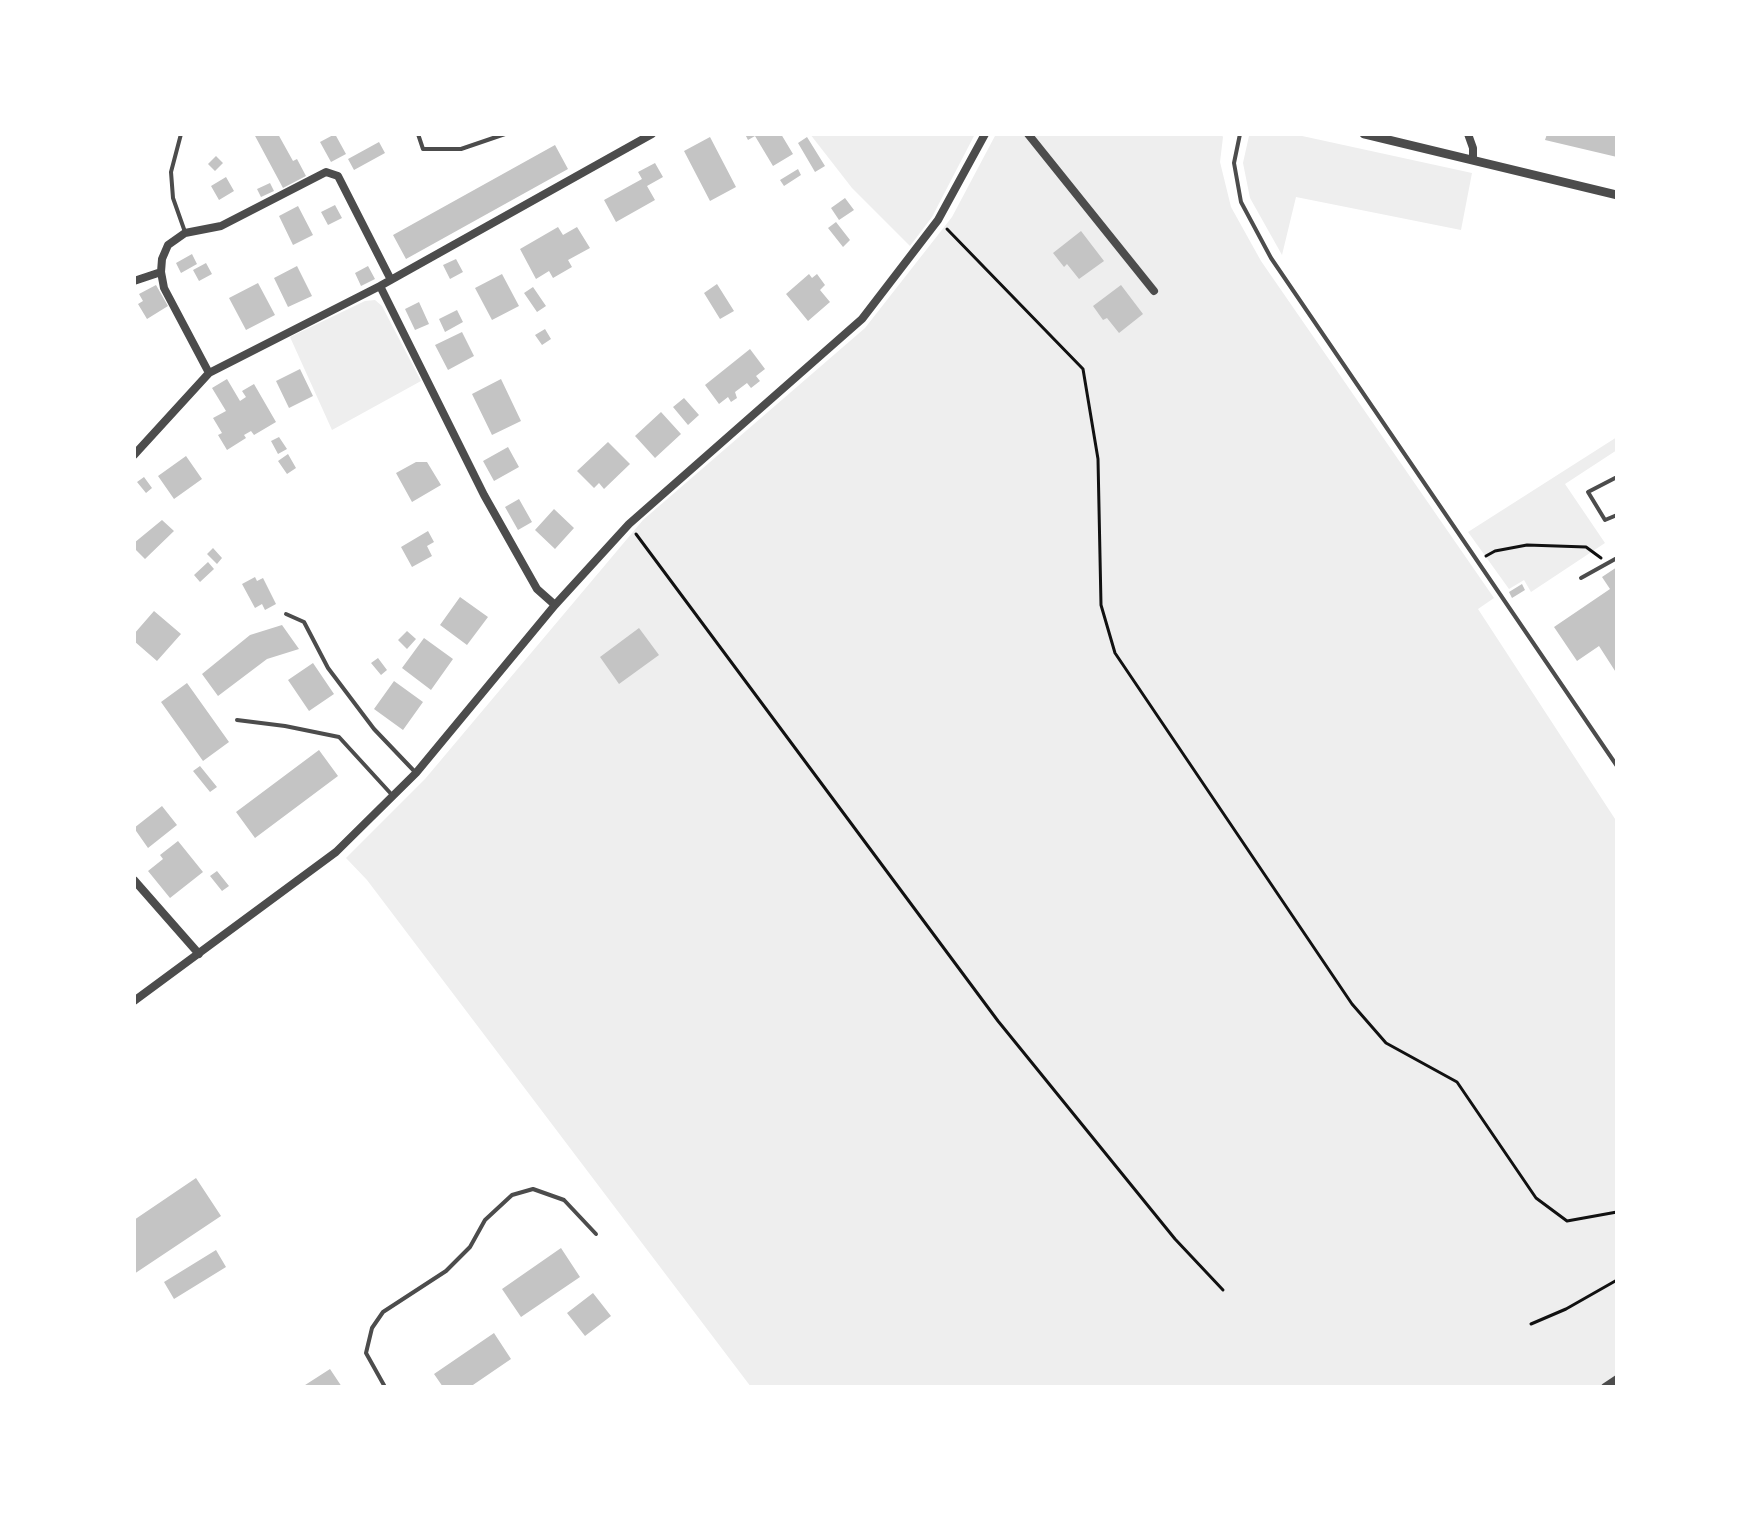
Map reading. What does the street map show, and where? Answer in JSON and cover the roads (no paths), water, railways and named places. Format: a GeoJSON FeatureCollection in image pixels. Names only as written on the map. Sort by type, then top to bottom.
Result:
{"type":"FeatureCollection","features":[{"type":"Feature","properties":{"kind":"street"},"geometry":{"type":"LineString","coordinates":[[134,455],[209,373],[380,286],[652,134]]}},
{"type":"Feature","properties":{"kind":"street"},"geometry":{"type":"LineString","coordinates":[[134,1001],[336,852],[416,773],[555,605],[629,524],[862,319],[938,220],[985,134]]}},
{"type":"Feature","properties":{"kind":"street"},"geometry":{"type":"LineString","coordinates":[[1028,134],[1154,291]]}},
{"type":"Feature","properties":{"kind":"street"},"geometry":{"type":"LineString","coordinates":[[1364,134],[1617,195]]}},
{"type":"Feature","properties":{"kind":"street"},"geometry":{"type":"LineString","coordinates":[[1468,134],[1473,160]]}},
{"type":"Feature","properties":{"kind":"street"},"geometry":{"type":"LineString","coordinates":[[209,373],[164,288],[161,272],[168,245],[185,233],[221,226],[326,172],[338,176],[391,280]]}},
{"type":"Feature","properties":{"kind":"street"},"geometry":{"type":"LineString","coordinates":[[134,281],[161,272]]}},
{"type":"Feature","properties":{"kind":"street"},"geometry":{"type":"LineString","coordinates":[[380,286],[484,495],[537,589],[555,605]]}},
{"type":"Feature","properties":{"kind":"street"},"geometry":{"type":"LineString","coordinates":[[134,880],[199,954]]}},
{"type":"Feature","properties":{"kind":"street"},"geometry":{"type":"LineString","coordinates":[[1605,1387],[1617,1379]]}},
{"type":"Feature","properties":{"kind":"lane"},"geometry":{"type":"LineString","coordinates":[[181,134],[171,172],[173,198],[185,233]]}},
{"type":"Feature","properties":{"kind":"lane"},"geometry":{"type":"LineString","coordinates":[[418,134],[423,149],[461,149],[505,134]]}},
{"type":"Feature","properties":{"kind":"lane"},"geometry":{"type":"LineString","coordinates":[[1240,134],[1234,163],[1241,202],[1271,258],[1617,766]]}},
{"type":"Feature","properties":{"kind":"lane"},"geometry":{"type":"LineString","coordinates":[[1617,477],[1588,492],[1605,520],[1617,515]]}},
{"type":"Feature","properties":{"kind":"lane"},"geometry":{"type":"LineString","coordinates":[[1581,578],[1617,558]]}},
{"type":"Feature","properties":{"kind":"lane"},"geometry":{"type":"LineString","coordinates":[[286,614],[304,622],[328,668],[374,729],[416,773]]}},
{"type":"Feature","properties":{"kind":"lane"},"geometry":{"type":"LineString","coordinates":[[237,720],[339,737],[380,778],[393,796]]}},
{"type":"Feature","properties":{"kind":"lane"},"geometry":{"type":"LineString","coordinates":[[385,1387],[366,1353],[372,1328],[383,1312],[446,1271],[470,1247],[485,1220],[512,1195],[533,1189],[564,1200],[596,1234]]}}]}
